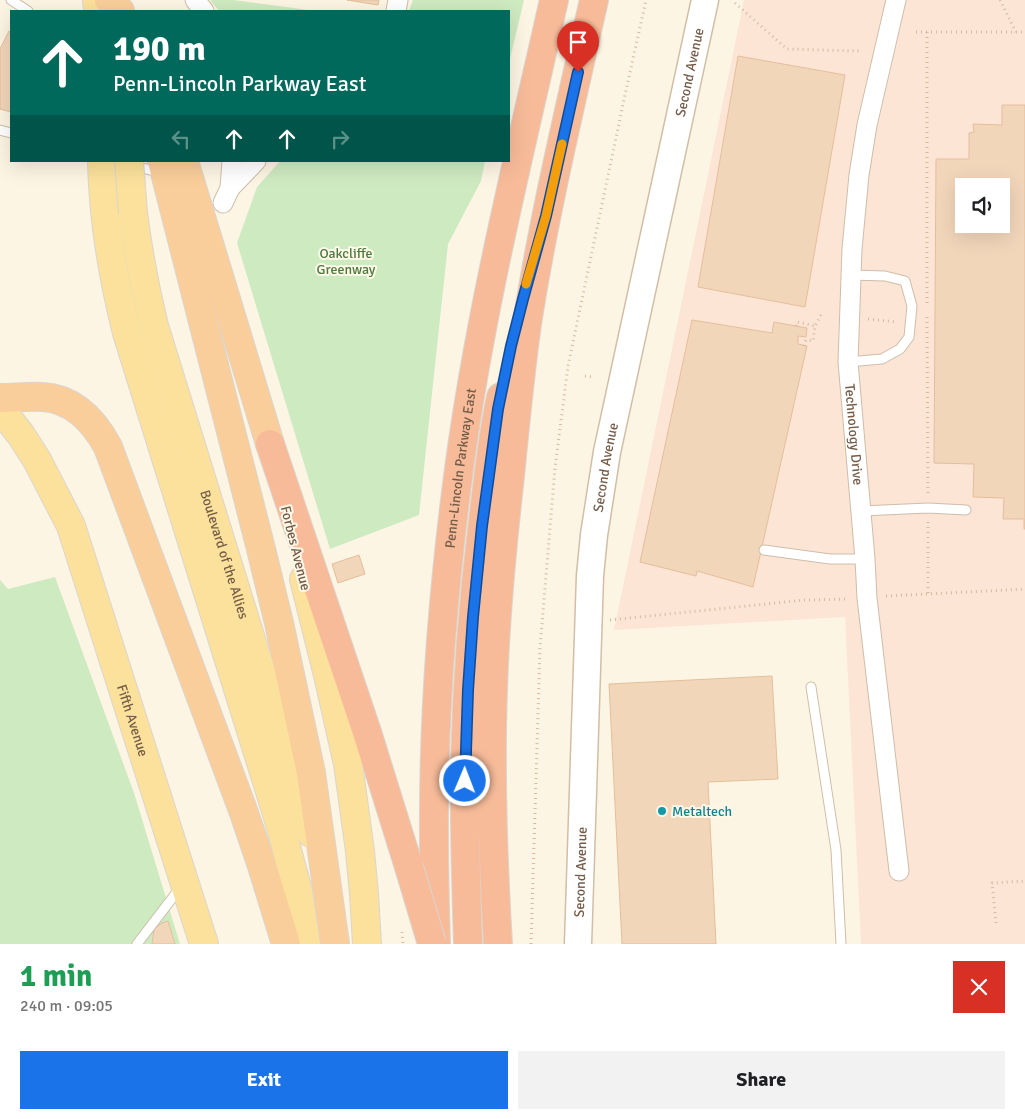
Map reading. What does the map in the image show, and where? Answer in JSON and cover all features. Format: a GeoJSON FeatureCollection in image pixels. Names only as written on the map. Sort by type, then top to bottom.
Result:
{"type":"FeatureCollection","features":[{"type":"Feature","properties":{"kind":"highway"},"geometry":{"type":"LineString","coordinates":[[108,0],[119,10]]}},
{"type":"Feature","properties":{"kind":"highway","name":"Penn-Lincoln Parkway East"},"geometry":{"type":"LineString","coordinates":[[434,944],[437,716],[443,614],[459,468],[474,371],[493,276],[554,0]]}},
{"type":"Feature","properties":{"kind":"highway"},"geometry":{"type":"LineString","coordinates":[[498,944],[492,765],[496,618],[503,544],[526,334],[546,216],[594,0]]}},
{"type":"Feature","properties":{"kind":"highway"},"geometry":{"type":"LineString","coordinates":[[171,166],[279,623],[315,794],[333,933]]}},
{"type":"Feature","properties":{"kind":"highway","name":"Forbes Avenue"},"geometry":{"type":"LineString","coordinates":[[171,166],[270,444]]}},
{"type":"Feature","properties":{"kind":"highway"},"geometry":{"type":"LineString","coordinates":[[468,944],[465,763],[472,626],[480,544],[498,409],[524,292],[546,216]]}},
{"type":"Feature","properties":{"kind":"highway"},"geometry":{"type":"LineString","coordinates":[[0,398],[43,397],[58,399],[81,412],[91,422],[108,447],[244,813],[286,944]]}},
{"type":"Feature","properties":{"kind":"highway"},"geometry":{"type":"LineString","coordinates":[[270,444],[367,732],[434,944]]}},
{"type":"Feature","properties":{"kind":"highway"},"geometry":{"type":"LineString","coordinates":[[427,944],[434,836]]}},
{"type":"Feature","properties":{"kind":"main road","name":"Second Avenue"},"geometry":{"type":"LineString","coordinates":[[578,944],[590,576],[594,535],[607,452],[705,0]]}},
{"type":"Feature","properties":{"kind":"main road","name":"Boulevard of the Allies"},"geometry":{"type":"LineString","coordinates":[[102,162],[104,206],[110,258],[127,333],[278,817],[298,891],[306,944]]}},
{"type":"Feature","properties":{"kind":"main road","name":"Boulevard of the Allies"},"geometry":{"type":"LineString","coordinates":[[129,162],[138,251],[154,326],[304,809],[325,886],[333,933]]}},
{"type":"Feature","properties":{"kind":"main road","name":"Fifth Avenue"},"geometry":{"type":"LineString","coordinates":[[0,408],[37,460],[71,526],[204,944]]}},
{"type":"Feature","properties":{"kind":"main road","name":"Fifth Avenue"},"geometry":{"type":"LineString","coordinates":[[0,440],[58,500]]}},
{"type":"Feature","properties":{"kind":"main road","name":"Forbes Avenue"},"geometry":{"type":"LineString","coordinates":[[270,444],[326,666],[348,764],[360,851],[367,944]]}},
{"type":"Feature","properties":{"kind":"street"},"geometry":{"type":"LineString","coordinates":[[195,0],[203,10]]}},
{"type":"Feature","properties":{"kind":"street","name":"Technology Drive"},"geometry":{"type":"LineString","coordinates":[[896,0],[867,125],[859,175],[850,275],[848,362],[867,598],[899,871]]}},
{"type":"Feature","properties":{"kind":"street"},"geometry":{"type":"LineString","coordinates":[[232,162],[226,196],[255,162]]}},
{"type":"Feature","properties":{"kind":"lane"},"geometry":{"type":"LineString","coordinates":[[11,0],[26,10]]}},
{"type":"Feature","properties":{"kind":"lane"},"geometry":{"type":"LineString","coordinates":[[127,162],[171,166]]}},
{"type":"Feature","properties":{"kind":"lane"},"geometry":{"type":"LineString","coordinates":[[848,362],[882,359],[900,349],[909,337],[912,306],[905,281],[885,276],[850,275]]}},
{"type":"Feature","properties":{"kind":"lane"},"geometry":{"type":"LineString","coordinates":[[861,511],[928,508],[966,510]]}},
{"type":"Feature","properties":{"kind":"lane"},"geometry":{"type":"LineString","coordinates":[[764,550],[830,558],[865,559]]}},
{"type":"Feature","properties":{"kind":"lane"},"geometry":{"type":"LineString","coordinates":[[810,687],[836,850],[841,944]]}},
{"type":"Feature","properties":{"kind":"lane"},"geometry":{"type":"LineString","coordinates":[[136,944],[185,881]]}},
{"type":"Feature","properties":{"kind":"path"},"geometry":{"type":"LineString","coordinates":[[531,944],[540,648],[555,468],[568,366],[646,0]]}},
{"type":"Feature","properties":{"kind":"path"},"geometry":{"type":"LineString","coordinates":[[1000,0],[1016,32]]}},
{"type":"Feature","properties":{"kind":"path"},"geometry":{"type":"LineString","coordinates":[[735,4],[787,49],[859,51]]}},
{"type":"Feature","properties":{"kind":"path"},"geometry":{"type":"LineString","coordinates":[[916,32],[1025,32]]}},
{"type":"Feature","properties":{"kind":"path"},"geometry":{"type":"LineString","coordinates":[[804,346],[806,340],[813,341],[815,326],[822,313]]}},
{"type":"Feature","properties":{"kind":"path"},"geometry":{"type":"LineString","coordinates":[[865,319],[899,322]]}},
{"type":"Feature","properties":{"kind":"path"},"geometry":{"type":"LineString","coordinates":[[796,326],[797,322],[815,326]]}},
{"type":"Feature","properties":{"kind":"path"},"geometry":{"type":"LineString","coordinates":[[584,376],[593,377]]}},
{"type":"Feature","properties":{"kind":"path"},"geometry":{"type":"LineString","coordinates":[[882,596],[1025,589]]}},
{"type":"Feature","properties":{"kind":"path"},"geometry":{"type":"LineString","coordinates":[[611,620],[805,600],[851,598]]}},
{"type":"Feature","properties":{"kind":"path"},"geometry":{"type":"LineString","coordinates":[[996,923],[992,883],[1025,881]]}},
{"type":"Feature","properties":{"kind":"shaded area"},"geometry":{"type":"Polygon","coordinates":[[[744,0],[1025,0],[1025,944],[861,944],[845,617],[614,630],[744,0]]]}},
{"type":"Feature","properties":{"kind":"green space"},"geometry":{"type":"Polygon","coordinates":[[[210,0],[233,0],[308,10],[218,10],[210,0]]]}},
{"type":"Feature","properties":{"kind":"green space"},"geometry":{"type":"Polygon","coordinates":[[[413,0],[524,0],[510,59],[510,10],[409,10],[413,0]]]}},
{"type":"Feature","properties":{"kind":"green space","name":"Oakcliffe Greenway"},"geometry":{"type":"Polygon","coordinates":[[[279,162],[485,162],[481,181],[448,244],[419,515],[330,549],[237,243],[257,187],[279,162]]]}},
{"type":"Feature","properties":{"kind":"green space"},"geometry":{"type":"Polygon","coordinates":[[[55,577],[134,793],[180,944],[0,944],[0,580],[8,589],[55,577]]]}},
{"type":"Feature","properties":{"kind":"building"},"geometry":{"type":"Polygon","coordinates":[[[347,0],[379,0],[378,5],[347,0]]]}},
{"type":"Feature","properties":{"kind":"building"},"geometry":{"type":"Polygon","coordinates":[[[10,32],[10,112],[0,109],[0,49],[10,32]]]}},
{"type":"Feature","properties":{"kind":"building"},"geometry":{"type":"Polygon","coordinates":[[[738,56],[845,75],[805,307],[698,287],[738,56]]]}},
{"type":"Feature","properties":{"kind":"building"},"geometry":{"type":"Polygon","coordinates":[[[1002,105],[1025,105],[1025,529],[1024,519],[1003,519],[1004,498],[973,497],[974,464],[934,463],[936,159],[969,159],[969,133],[974,132],[973,124],[1002,125],[1002,105]]]}},
{"type":"Feature","properties":{"kind":"building"},"geometry":{"type":"Polygon","coordinates":[[[692,320],[772,333],[774,322],[807,328],[806,337],[798,336],[798,344],[807,346],[753,587],[697,571],[696,576],[640,562],[692,320]]]}},
{"type":"Feature","properties":{"kind":"building"},"geometry":{"type":"Polygon","coordinates":[[[359,555],[365,574],[338,583],[332,564],[359,555]]]}},
{"type":"Feature","properties":{"kind":"building","name":"Metaltech"},"geometry":{"type":"Polygon","coordinates":[[[772,676],[778,779],[708,782],[716,944],[622,944],[609,684],[772,676]]]}},
{"type":"Feature","properties":{"kind":"building"},"geometry":{"type":"Polygon","coordinates":[[[168,921],[175,944],[152,944],[154,929],[168,921]]]}},
{"type":"Feature","properties":{"kind":"slow traffic"},"geometry":{"type":"LineString","coordinates":[[526,284],[546,216],[562,144]]}},
{"type":"Feature","properties":{"kind":"place","name":"Metaltech"},"geometry":{"type":"Point","coordinates":[662,811]}},
{"type":"Feature","properties":{"kind":"route"},"geometry":{"type":"LineString","coordinates":[[465,781],[473,617],[482,526],[498,409],[526,283],[546,216],[578,72]]}}]}
